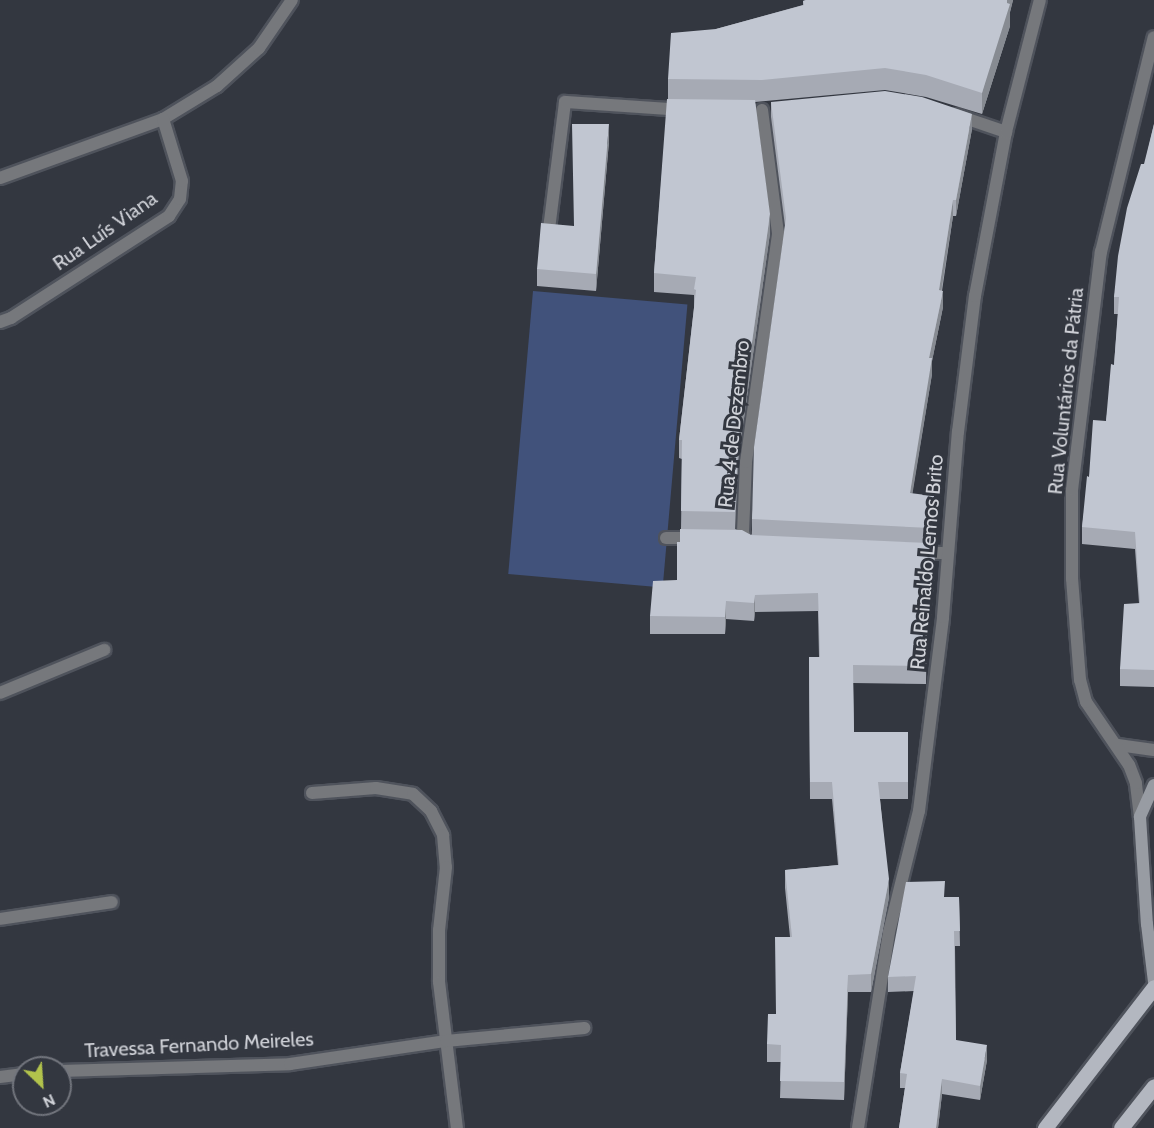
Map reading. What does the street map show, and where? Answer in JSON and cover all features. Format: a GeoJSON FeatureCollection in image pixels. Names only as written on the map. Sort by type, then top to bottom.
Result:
{"type":"FeatureCollection","features":[{"type":"Feature","properties":{"kind":"main road"},"geometry":{"type":"LineString","coordinates":[[1045,1128],[1154,987]]}},
{"type":"Feature","properties":{"kind":"main road"},"geometry":{"type":"LineString","coordinates":[[1121,1128],[1154,1086]]}},
{"type":"Feature","properties":{"kind":"street"},"geometry":{"type":"LineString","coordinates":[[0,178],[163,119],[217,86],[259,48],[292,0]]}},
{"type":"Feature","properties":{"kind":"street","name":"Rua Reinaldo Lemos Brito"},"geometry":{"type":"LineString","coordinates":[[858,1128],[889,932],[920,811],[948,553],[958,432],[975,296],[1006,132],[1040,0]]}},
{"type":"Feature","properties":{"kind":"street","name":"Rua Voluntários da Pátria"},"geometry":{"type":"LineString","coordinates":[[1140,817],[1136,783],[1118,745],[1101,727],[1086,702],[1080,680],[1072,579],[1072,490],[1101,252],[1154,37]]}},
{"type":"Feature","properties":{"kind":"street"},"geometry":{"type":"LineString","coordinates":[[549,229],[565,102],[696,111]]}},
{"type":"Feature","properties":{"kind":"street","name":"Rua 4 de Dezembro"},"geometry":{"type":"LineString","coordinates":[[762,109],[778,233],[746,462],[743,532],[740,539],[751,544],[762,544]]}},
{"type":"Feature","properties":{"kind":"street"},"geometry":{"type":"LineString","coordinates":[[945,112],[1006,132]]}},
{"type":"Feature","properties":{"kind":"street","name":"Rua Luís Viana"},"geometry":{"type":"LineString","coordinates":[[5,320],[169,216],[180,199],[182,181],[163,119]]}},
{"type":"Feature","properties":{"kind":"street"},"geometry":{"type":"LineString","coordinates":[[0,333],[5,320]]}},
{"type":"Feature","properties":{"kind":"street"},"geometry":{"type":"LineString","coordinates":[[666,538],[711,539]]}},
{"type":"Feature","properties":{"kind":"street"},"geometry":{"type":"LineString","coordinates":[[902,551],[948,553]]}},
{"type":"Feature","properties":{"kind":"street"},"geometry":{"type":"LineString","coordinates":[[0,693],[104,650]]}},
{"type":"Feature","properties":{"kind":"street"},"geometry":{"type":"LineString","coordinates":[[1118,745],[1154,750]]}},
{"type":"Feature","properties":{"kind":"street"},"geometry":{"type":"LineString","coordinates":[[1154,785],[1140,817],[1154,982]]}},
{"type":"Feature","properties":{"kind":"street"},"geometry":{"type":"LineString","coordinates":[[312,793],[376,788],[413,794],[431,811],[443,835],[446,867],[439,930],[439,962],[457,1128]]}},
{"type":"Feature","properties":{"kind":"street"},"geometry":{"type":"LineString","coordinates":[[0,919],[112,902]]}},
{"type":"Feature","properties":{"kind":"street","name":"Travessa Fernando Meireles"},"geometry":{"type":"LineString","coordinates":[[72,1071],[290,1064],[446,1041],[585,1028]]}},
{"type":"Feature","properties":{"kind":"shaded area"},"geometry":{"type":"Polygon","coordinates":[[[533,291],[687,305],[663,587],[508,574],[533,291]]]}},
{"type":"Feature","properties":{"kind":"building"},"geometry":{"type":"Polygon","coordinates":[[[1007,0],[1010,4],[982,93],[926,75],[885,68],[762,80],[668,79],[671,33],[716,29],[804,5],[803,1],[1007,0]]]}},
{"type":"Feature","properties":{"kind":"building"},"geometry":{"type":"Polygon","coordinates":[[[885,91],[922,97],[972,114],[956,200],[953,200],[939,290],[943,291],[929,358],[932,358],[910,493],[934,496],[931,528],[752,519],[754,447],[786,218],[771,102],[885,91]]]}},
{"type":"Feature","properties":{"kind":"building"},"geometry":{"type":"Polygon","coordinates":[[[667,99],[755,100],[770,214],[738,442],[735,512],[681,511],[682,440],[679,440],[696,277],[654,273],[667,99]]]}},
{"type":"Feature","properties":{"kind":"building"},"geometry":{"type":"Polygon","coordinates":[[[572,124],[609,124],[596,274],[537,269],[541,223],[574,226],[572,124]]]}},
{"type":"Feature","properties":{"kind":"building"},"geometry":{"type":"Polygon","coordinates":[[[1154,124],[1154,670],[1120,669],[1124,604],[1140,603],[1135,532],[1082,527],[1087,476],[1089,477],[1093,420],[1106,421],[1111,364],[1114,365],[1119,297],[1114,297],[1118,256],[1127,208],[1141,164],[1144,164],[1154,124]]]}},
{"type":"Feature","properties":{"kind":"building"},"geometry":{"type":"Polygon","coordinates":[[[680,529],[742,530],[751,535],[929,543],[928,553],[935,553],[931,601],[927,600],[926,666],[853,665],[854,732],[908,732],[908,782],[878,782],[889,879],[871,974],[848,975],[844,1082],[780,1081],[781,1045],[767,1044],[768,1014],[776,1014],[775,937],[792,937],[785,870],[839,865],[832,782],[810,782],[809,657],[820,657],[818,593],[755,595],[754,603],[726,601],[725,617],[650,616],[653,581],[677,580],[677,542],[680,542],[680,529]]]}},
{"type":"Feature","properties":{"kind":"building"},"geometry":{"type":"Polygon","coordinates":[[[945,881],[944,897],[959,897],[960,931],[954,931],[956,1040],[987,1045],[980,1086],[942,1079],[936,1128],[899,1128],[907,1074],[900,1073],[916,976],[888,977],[906,882],[945,881]]]}}]}
